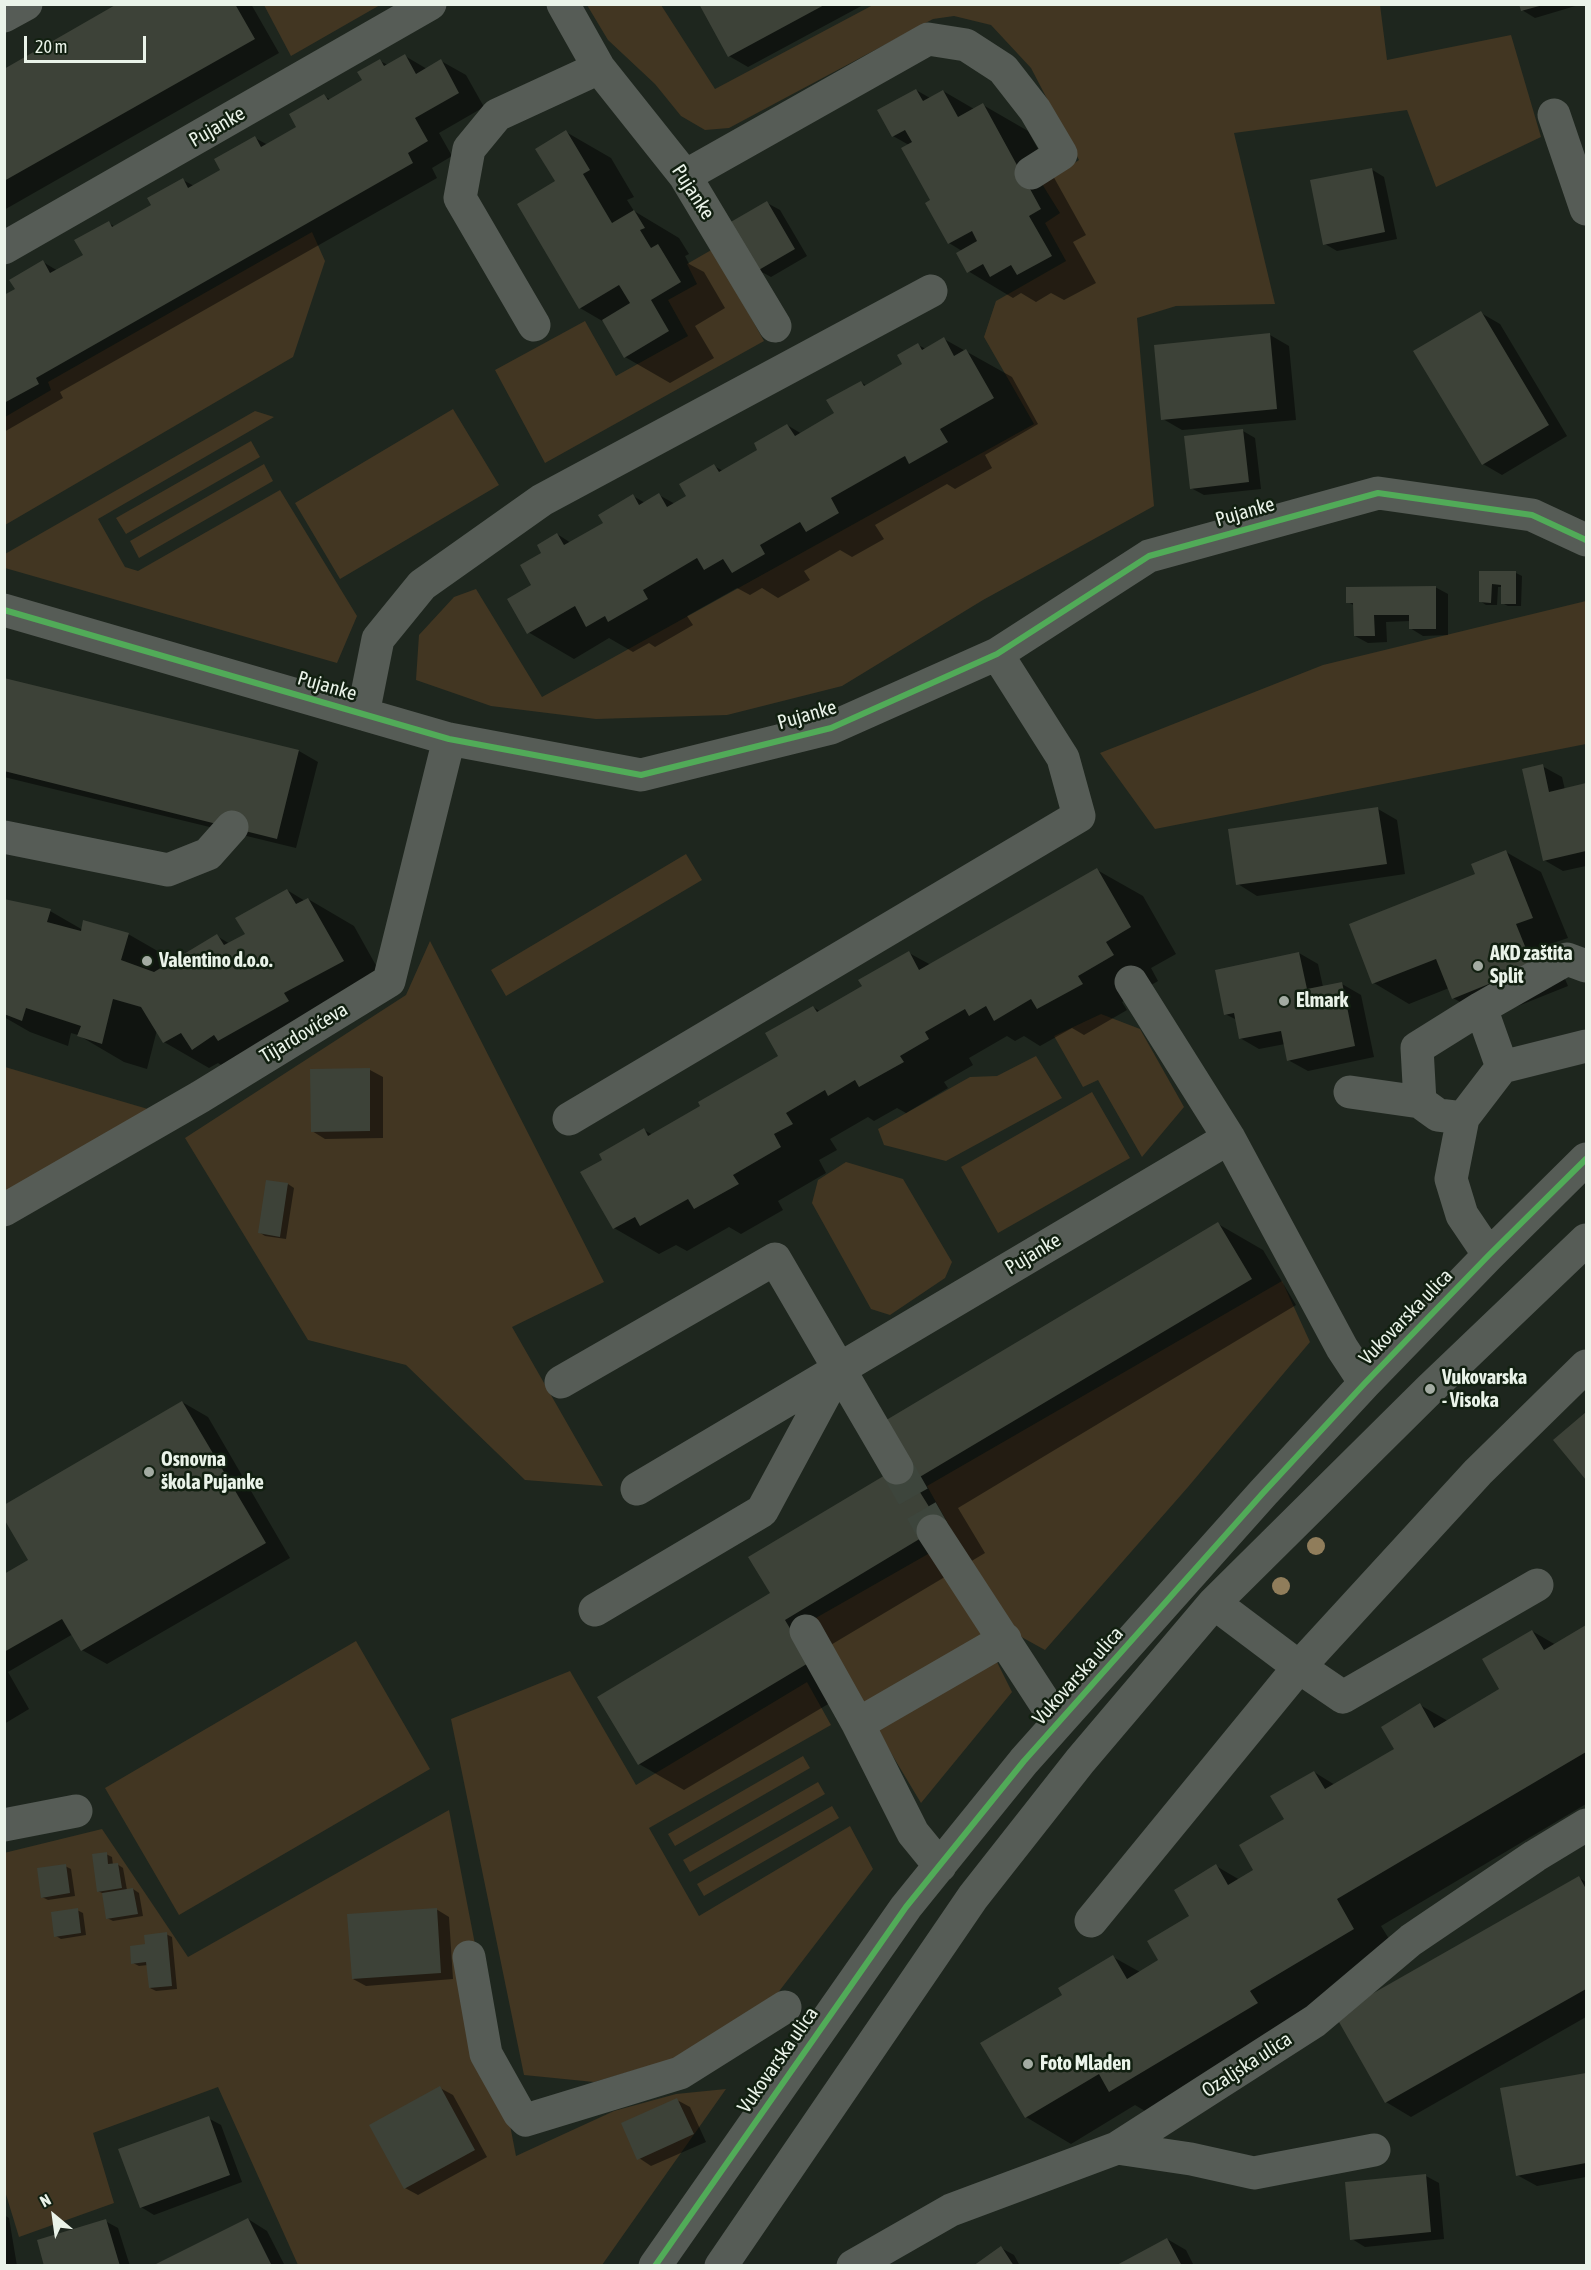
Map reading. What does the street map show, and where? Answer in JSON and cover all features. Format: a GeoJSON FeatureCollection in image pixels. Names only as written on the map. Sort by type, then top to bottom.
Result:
{"type":"FeatureCollection","features":[{"type":"Feature","properties":{"kind":"street"},"geometry":{"type":"LineString","coordinates":[[4,16],[26,4]]}},
{"type":"Feature","properties":{"kind":"street","name":"Pujanke"},"geometry":{"type":"LineString","coordinates":[[4,248],[430,4]]}},
{"type":"Feature","properties":{"kind":"street","name":"Pujanke"},"geometry":{"type":"LineString","coordinates":[[563,4],[599,68],[686,176],[776,326]]}},
{"type":"Feature","properties":{"kind":"street"},"geometry":{"type":"LineString","coordinates":[[686,176],[928,39],[966,45],[1003,69],[1035,110],[1061,154],[1031,173]]}},
{"type":"Feature","properties":{"kind":"street"},"geometry":{"type":"LineString","coordinates":[[534,326],[460,198],[469,149],[497,115],[599,68]]}},
{"type":"Feature","properties":{"kind":"street"},"geometry":{"type":"LineString","coordinates":[[1554,115],[1587,209]]}},
{"type":"Feature","properties":{"kind":"street"},"geometry":{"type":"LineString","coordinates":[[363,714],[378,639],[422,585],[542,500],[931,291]]}},
{"type":"Feature","properties":{"kind":"street","name":"Pujanke"},"geometry":{"type":"LineString","coordinates":[[4,610],[449,739],[641,775],[831,728],[997,654],[1149,556],[1378,493],[1532,515],[1587,540]]}},
{"type":"Feature","properties":{"kind":"street"},"geometry":{"type":"LineString","coordinates":[[569,1119],[1079,816],[1063,758],[997,654]]}},
{"type":"Feature","properties":{"kind":"street","name":"Tijardovićeva"},"geometry":{"type":"LineString","coordinates":[[4,1210],[200,1097],[389,981],[449,739]]}},
{"type":"Feature","properties":{"kind":"street"},"geometry":{"type":"LineString","coordinates":[[4,837],[168,870],[208,854],[232,827]]}},
{"type":"Feature","properties":{"kind":"street"},"geometry":{"type":"LineString","coordinates":[[1420,1102],[1418,1048],[1481,1008],[1567,959],[1587,966]]}},
{"type":"Feature","properties":{"kind":"street"},"geometry":{"type":"LineString","coordinates":[[1131,982],[1229,1138],[1342,1348],[1365,1383]]}},
{"type":"Feature","properties":{"kind":"street"},"geometry":{"type":"LineString","coordinates":[[1481,1008],[1502,1067]]}},
{"type":"Feature","properties":{"kind":"street"},"geometry":{"type":"LineString","coordinates":[[1489,1255],[1462,1215],[1450,1179],[1463,1118],[1502,1067],[1587,1046]]}},
{"type":"Feature","properties":{"kind":"street"},"geometry":{"type":"LineString","coordinates":[[1350,1092],[1420,1102],[1438,1115],[1463,1118]]}},
{"type":"Feature","properties":{"kind":"street","name":"Pujanke"},"geometry":{"type":"LineString","coordinates":[[637,1489],[1229,1138]]}},
{"type":"Feature","properties":{"kind":"street","name":"Vukovarska ulica"},"geometry":{"type":"LineString","coordinates":[[655,2265],[906,1907],[1024,1761],[1263,1493],[1365,1383],[1489,1255],[1587,1159]]}},
{"type":"Feature","properties":{"kind":"street"},"geometry":{"type":"LineString","coordinates":[[721,2265],[972,1897],[1080,1761],[1214,1603],[1430,1389],[1587,1240]]}},
{"type":"Feature","properties":{"kind":"street"},"geometry":{"type":"LineString","coordinates":[[561,1382],[775,1259],[897,1468]]}},
{"type":"Feature","properties":{"kind":"street"},"geometry":{"type":"LineString","coordinates":[[1091,1921],[1299,1667],[1478,1472],[1587,1366]]}},
{"type":"Feature","properties":{"kind":"street"},"geometry":{"type":"LineString","coordinates":[[595,1610],[762,1511],[838,1370]]}},
{"type":"Feature","properties":{"kind":"street"},"geometry":{"type":"LineString","coordinates":[[933,1531],[1058,1723]]}},
{"type":"Feature","properties":{"kind":"street"},"geometry":{"type":"LineString","coordinates":[[1214,1603],[1343,1697],[1537,1585]]}},
{"type":"Feature","properties":{"kind":"street"},"geometry":{"type":"LineString","coordinates":[[806,1631],[858,1724],[913,1833],[939,1866]]}},
{"type":"Feature","properties":{"kind":"street"},"geometry":{"type":"LineString","coordinates":[[858,1724],[1005,1639]]}},
{"type":"Feature","properties":{"kind":"street"},"geometry":{"type":"LineString","coordinates":[[4,1825],[76,1810]]}},
{"type":"Feature","properties":{"kind":"street","name":"Ozaljska ulica"},"geometry":{"type":"LineString","coordinates":[[853,2265],[951,2210],[1117,2148],[1315,2021],[1411,1940],[1535,1856],[1587,1825]]}},
{"type":"Feature","properties":{"kind":"street"},"geometry":{"type":"LineString","coordinates":[[469,1957],[486,2054],[519,2113],[526,2120],[680,2073],[785,2007]]}},
{"type":"Feature","properties":{"kind":"street"},"geometry":{"type":"LineString","coordinates":[[1117,2148],[1191,2159],[1254,2173],[1374,2150]]}},
{"type":"Feature","properties":{"kind":"shaded area"},"geometry":{"type":"Polygon","coordinates":[[[264,5],[380,5],[291,56],[264,5]]]}},
{"type":"Feature","properties":{"kind":"shaded area"},"geometry":{"type":"Polygon","coordinates":[[[587,5],[661,5],[715,89],[873,5],[1380,5],[1387,60],[1511,35],[1541,137],[1436,187],[1407,110],[1234,133],[1275,304],[1176,306],[1137,318],[1154,506],[983,600],[842,686],[727,715],[596,719],[491,706],[416,680],[419,635],[454,597],[476,589],[542,697],[1034,424],[984,337],[996,301],[1066,261],[1045,223],[1060,213],[1042,184],[1079,160],[1031,68],[991,25],[954,16],[933,19],[729,128],[705,130],[681,116],[655,84],[608,40],[587,5]]]}},
{"type":"Feature","properties":{"kind":"shaded area"},"geometry":{"type":"Polygon","coordinates":[[[312,232],[325,261],[293,357],[5,525],[5,417],[51,390],[48,382],[312,232]]]}},
{"type":"Feature","properties":{"kind":"shaded area"},"geometry":{"type":"Polygon","coordinates":[[[713,249],[764,341],[545,463],[495,370],[585,321],[616,376],[688,336],[668,300],[697,284],[687,264],[713,249]]]}},
{"type":"Feature","properties":{"kind":"shaded area"},"geometry":{"type":"Polygon","coordinates":[[[453,409],[499,485],[340,579],[295,503],[453,409]]]}},
{"type":"Feature","properties":{"kind":"shaded area"},"geometry":{"type":"Polygon","coordinates":[[[255,411],[274,417],[98,519],[125,567],[138,571],[280,490],[357,616],[337,663],[5,568],[5,554],[255,411]]]}},
{"type":"Feature","properties":{"kind":"shaded area"},"geometry":{"type":"Polygon","coordinates":[[[251,441],[260,457],[126,534],[116,518],[251,441]]]}},
{"type":"Feature","properties":{"kind":"shaded area"},"geometry":{"type":"Polygon","coordinates":[[[264,464],[273,481],[139,558],[130,541],[264,464]]]}},
{"type":"Feature","properties":{"kind":"shaded area"},"geometry":{"type":"Polygon","coordinates":[[[1586,601],[1586,744],[1155,829],[1100,753],[1323,665],[1586,601]]]}},
{"type":"Feature","properties":{"kind":"shaded area"},"geometry":{"type":"Polygon","coordinates":[[[686,854],[702,880],[506,996],[491,970],[686,854]]]}},
{"type":"Feature","properties":{"kind":"shaded area"},"geometry":{"type":"Polygon","coordinates":[[[430,941],[604,1282],[512,1327],[603,1486],[525,1480],[406,1365],[308,1340],[185,1138],[406,995],[430,941]]]}},
{"type":"Feature","properties":{"kind":"shaded area"},"geometry":{"type":"Polygon","coordinates":[[[1101,1014],[1140,1029],[1184,1107],[1142,1157],[1098,1080],[1083,1087],[1054,1036],[1101,1014]]]}},
{"type":"Feature","properties":{"kind":"shaded area"},"geometry":{"type":"Polygon","coordinates":[[[1036,1056],[1062,1098],[946,1161],[884,1145],[878,1129],[970,1077],[997,1076],[1036,1056]]]}},
{"type":"Feature","properties":{"kind":"shaded area"},"geometry":{"type":"Polygon","coordinates":[[[5,1067],[158,1112],[5,1203],[5,1067]]]}},
{"type":"Feature","properties":{"kind":"shaded area"},"geometry":{"type":"Polygon","coordinates":[[[1092,1092],[1130,1158],[998,1233],[961,1167],[1092,1092]]]}},
{"type":"Feature","properties":{"kind":"shaded area"},"geometry":{"type":"Polygon","coordinates":[[[846,1162],[903,1179],[952,1262],[945,1278],[890,1315],[871,1309],[812,1203],[818,1180],[846,1162]]]}},
{"type":"Feature","properties":{"kind":"shaded area"},"geometry":{"type":"Polygon","coordinates":[[[1282,1281],[1310,1342],[1188,1487],[1045,1650],[1007,1629],[927,1486],[1282,1281]]]}},
{"type":"Feature","properties":{"kind":"shaded area"},"geometry":{"type":"Polygon","coordinates":[[[935,1550],[983,1635],[862,1704],[814,1619],[935,1550]]]}},
{"type":"Feature","properties":{"kind":"shaded area"},"geometry":{"type":"Polygon","coordinates":[[[356,1641],[430,1769],[179,1915],[105,1788],[356,1641]]]}},
{"type":"Feature","properties":{"kind":"shaded area"},"geometry":{"type":"Polygon","coordinates":[[[996,1660],[1012,1692],[921,1803],[876,1728],[996,1660]]]}},
{"type":"Feature","properties":{"kind":"shaded area"},"geometry":{"type":"Polygon","coordinates":[[[570,1671],[636,1785],[807,1682],[831,1725],[649,1828],[699,1916],[850,1826],[873,1869],[767,2007],[680,2057],[594,2082],[524,2075],[451,1719],[570,1671]]]}},
{"type":"Feature","properties":{"kind":"shaded area"},"geometry":{"type":"Polygon","coordinates":[[[803,1756],[810,1768],[675,1846],[668,1834],[803,1756]]]}},
{"type":"Feature","properties":{"kind":"shaded area"},"geometry":{"type":"Polygon","coordinates":[[[818,1782],[825,1794],[690,1872],[683,1860],[818,1782]]]}},
{"type":"Feature","properties":{"kind":"shaded area"},"geometry":{"type":"Polygon","coordinates":[[[832,1806],[839,1818],[704,1896],[697,1884],[832,1806]]]}},
{"type":"Feature","properties":{"kind":"shaded area"},"geometry":{"type":"Polygon","coordinates":[[[449,1810],[516,2156],[614,2111],[676,2094],[726,2089],[602,2265],[298,2265],[218,2087],[93,2133],[114,2203],[19,2237],[4,2188],[4,1853],[102,1829],[188,1957],[449,1810]]]}},
{"type":"Feature","properties":{"kind":"building"},"geometry":{"type":"Polygon","coordinates":[[[117,4],[235,4],[255,39],[4,181],[4,69],[117,4]]]}},
{"type":"Feature","properties":{"kind":"building"},"geometry":{"type":"Polygon","coordinates":[[[699,4],[826,4],[728,57],[699,4]]]}},
{"type":"Feature","properties":{"kind":"building"},"geometry":{"type":"Polygon","coordinates":[[[1519,4],[1543,4],[1543,5],[1521,11],[1519,4]]]}},
{"type":"Feature","properties":{"kind":"building"},"geometry":{"type":"Polygon","coordinates":[[[405,54],[416,74],[441,59],[459,93],[415,118],[428,141],[408,153],[413,163],[36,378],[39,384],[4,403],[4,295],[15,289],[9,280],[43,260],[50,273],[83,255],[74,240],[109,221],[112,227],[151,205],[147,198],[183,178],[188,188],[220,170],[214,159],[255,136],[261,147],[296,127],[289,114],[324,94],[328,100],[362,80],[357,72],[380,59],[384,66],[405,54]]]}},
{"type":"Feature","properties":{"kind":"building"},"geometry":{"type":"Polygon","coordinates":[[[916,89],[923,101],[943,90],[958,117],[983,103],[1041,209],[1029,216],[1052,256],[1017,275],[1011,265],[990,277],[983,264],[967,273],[956,253],[977,241],[972,231],[948,244],[925,203],[930,200],[901,148],[912,142],[905,130],[892,137],[877,110],[916,89]]]}},
{"type":"Feature","properties":{"kind":"building"},"geometry":{"type":"Polygon","coordinates":[[[566,130],[590,170],[583,174],[612,223],[634,210],[645,228],[640,230],[651,248],[658,244],[681,282],[651,300],[669,331],[624,358],[602,320],[630,303],[619,285],[579,309],[517,204],[555,181],[535,149],[566,130]]]}},
{"type":"Feature","properties":{"kind":"building"},"geometry":{"type":"Polygon","coordinates":[[[1372,168],[1385,232],[1323,245],[1310,180],[1372,168]]]}},
{"type":"Feature","properties":{"kind":"building"},"geometry":{"type":"Polygon","coordinates":[[[767,201],[795,249],[757,271],[729,223],[767,201]]]}},
{"type":"Feature","properties":{"kind":"building"},"geometry":{"type":"Polygon","coordinates":[[[1481,311],[1549,425],[1482,465],[1413,351],[1481,311]]]}},
{"type":"Feature","properties":{"kind":"building"},"geometry":{"type":"Polygon","coordinates":[[[1270,333],[1277,409],[1161,420],[1154,345],[1270,333]]]}},
{"type":"Feature","properties":{"kind":"building"},"geometry":{"type":"Polygon","coordinates":[[[944,337],[954,356],[966,349],[994,398],[940,429],[948,442],[909,464],[905,456],[831,498],[839,513],[806,532],[800,522],[760,545],[765,554],[732,573],[723,559],[704,570],[697,558],[643,590],[648,599],[608,622],[605,616],[586,627],[575,606],[527,634],[507,599],[531,585],[520,565],[541,553],[537,545],[557,533],[564,545],[603,523],[598,515],[633,494],[639,505],[659,493],[667,507],[686,496],[679,484],[714,464],[719,472],[757,450],[754,443],[787,424],[795,436],[834,413],[826,400],[861,381],[864,386],[902,364],[897,355],[918,343],[922,350],[944,337]]]}},
{"type":"Feature","properties":{"kind":"building"},"geometry":{"type":"Polygon","coordinates":[[[1243,429],[1249,482],[1190,489],[1184,436],[1243,429]]]}},
{"type":"Feature","properties":{"kind":"building"},"geometry":{"type":"Polygon","coordinates":[[[1479,571],[1516,571],[1516,604],[1501,604],[1501,585],[1492,584],[1491,603],[1479,602],[1479,571]]]}},
{"type":"Feature","properties":{"kind":"building"},"geometry":{"type":"Polygon","coordinates":[[[1436,586],[1436,629],[1409,629],[1409,615],[1374,615],[1375,636],[1354,636],[1353,603],[1346,603],[1346,587],[1436,586]]]}},
{"type":"Feature","properties":{"kind":"building"},"geometry":{"type":"Polygon","coordinates":[[[4,678],[299,750],[277,839],[4,771],[4,678]]]}},
{"type":"Feature","properties":{"kind":"building"},"geometry":{"type":"Polygon","coordinates":[[[1543,764],[1549,792],[1586,783],[1586,851],[1543,861],[1522,769],[1543,764]]]}},
{"type":"Feature","properties":{"kind":"building"},"geometry":{"type":"Polygon","coordinates":[[[1378,807],[1387,864],[1236,885],[1228,829],[1378,807]]]}},
{"type":"Feature","properties":{"kind":"building"},"geometry":{"type":"Polygon","coordinates":[[[1506,850],[1533,918],[1516,924],[1533,966],[1452,999],[1436,959],[1372,984],[1349,924],[1475,874],[1471,864],[1506,850]]]}},
{"type":"Feature","properties":{"kind":"building"},"geometry":{"type":"Polygon","coordinates":[[[1097,868],[1131,927],[1106,942],[1114,955],[1078,976],[1083,984],[1037,1009],[1031,999],[994,1021],[986,1006],[969,1016],[965,1009],[925,1032],[929,1039],[900,1056],[904,1062],[859,1087],[855,1080],[828,1096],[825,1090],[786,1113],[793,1124],[774,1134],[781,1147],[733,1175],[739,1184],[694,1209],[688,1199],[640,1226],[635,1217],[613,1229],[580,1172],[602,1160],[599,1154],[644,1128],[648,1136],[700,1106],[698,1102],[778,1056],[765,1033],[813,1006],[817,1012],[862,986],[858,980],[909,951],[919,970],[1097,868]]]}},
{"type":"Feature","properties":{"kind":"building"},"geometry":{"type":"Polygon","coordinates":[[[287,889],[296,904],[308,898],[344,961],[284,993],[289,1001],[218,1041],[214,1035],[192,1050],[181,1033],[163,1043],[141,1007],[113,999],[102,1044],[77,1036],[81,1026],[26,1008],[22,1021],[4,1014],[4,899],[51,909],[47,922],[81,931],[83,920],[129,933],[121,960],[154,972],[217,934],[224,945],[245,934],[235,918],[287,889]]]}},
{"type":"Feature","properties":{"kind":"building","name":"Elmark"},"geometry":{"type":"Polygon","coordinates":[[[1299,952],[1307,989],[1342,982],[1355,1046],[1287,1061],[1281,1031],[1239,1039],[1234,1013],[1224,1015],[1215,970],[1299,952]]]}},
{"type":"Feature","properties":{"kind":"building"},"geometry":{"type":"Polygon","coordinates":[[[370,1068],[370,1131],[311,1132],[310,1069],[370,1068]]]}},
{"type":"Feature","properties":{"kind":"building"},"geometry":{"type":"Polygon","coordinates":[[[266,1180],[288,1183],[280,1237],[258,1233],[266,1180]]]}},
{"type":"Feature","properties":{"kind":"building"},"geometry":{"type":"Polygon","coordinates":[[[1218,1222],[1252,1279],[913,1481],[941,1526],[785,1620],[810,1662],[638,1765],[597,1697],[770,1593],[748,1557],[902,1465],[878,1425],[1218,1222]]]}},
{"type":"Feature","properties":{"kind":"building"},"geometry":{"type":"Polygon","coordinates":[[[182,1401],[266,1543],[81,1651],[62,1619],[4,1652],[4,1574],[28,1560],[4,1519],[4,1505],[182,1401]]]}},
{"type":"Feature","properties":{"kind":"building"},"geometry":{"type":"Polygon","coordinates":[[[1586,1412],[1586,1480],[1553,1440],[1586,1412]]]}},
{"type":"Feature","properties":{"kind":"building"},"geometry":{"type":"Polygon","coordinates":[[[1586,1625],[1586,1752],[1337,1899],[1354,1929],[1250,1991],[1258,2003],[1109,2092],[1099,2074],[1025,2118],[980,2043],[1062,1995],[1058,1988],[1113,1955],[1127,1979],[1158,1960],[1147,1941],[1189,1916],[1174,1890],[1216,1864],[1228,1885],[1253,1870],[1239,1845],[1284,1819],[1270,1796],[1314,1771],[1325,1789],[1394,1749],[1381,1727],[1420,1703],[1434,1728],[1499,1689],[1482,1659],[1532,1630],[1544,1650],[1586,1625]]]}},
{"type":"Feature","properties":{"kind":"building"},"geometry":{"type":"Polygon","coordinates":[[[107,1852],[108,1864],[118,1863],[122,1888],[97,1892],[92,1854],[107,1852]]]}},
{"type":"Feature","properties":{"kind":"building"},"geometry":{"type":"Polygon","coordinates":[[[66,1864],[70,1893],[41,1898],[37,1868],[66,1864]]]}},
{"type":"Feature","properties":{"kind":"building"},"geometry":{"type":"Polygon","coordinates":[[[1579,1876],[1586,1889],[1586,1989],[1385,2103],[1335,2015],[1579,1876]]]}},
{"type":"Feature","properties":{"kind":"building"},"geometry":{"type":"Polygon","coordinates":[[[133,1888],[138,1914],[106,1919],[102,1893],[133,1888]]]}},
{"type":"Feature","properties":{"kind":"building"},"geometry":{"type":"Polygon","coordinates":[[[78,1908],[81,1933],[54,1937],[51,1912],[78,1908]]]}},
{"type":"Feature","properties":{"kind":"building"},"geometry":{"type":"Polygon","coordinates":[[[437,1908],[441,1973],[352,1979],[347,1914],[437,1908]]]}},
{"type":"Feature","properties":{"kind":"building"},"geometry":{"type":"Polygon","coordinates":[[[167,1932],[172,1986],[149,1988],[146,1962],[131,1964],[130,1946],[145,1944],[144,1935],[167,1932]]]}},
{"type":"Feature","properties":{"kind":"building"},"geometry":{"type":"Polygon","coordinates":[[[1586,2073],[1586,2163],[1516,2176],[1500,2088],[1586,2073]]]}},
{"type":"Feature","properties":{"kind":"building"},"geometry":{"type":"Polygon","coordinates":[[[440,2086],[475,2150],[404,2189],[369,2125],[440,2086]]]}},
{"type":"Feature","properties":{"kind":"building"},"geometry":{"type":"Polygon","coordinates":[[[677,2098],[694,2134],[637,2160],[621,2123],[677,2098]]]}},
{"type":"Feature","properties":{"kind":"building"},"geometry":{"type":"Polygon","coordinates":[[[209,2116],[230,2175],[140,2208],[118,2149],[209,2116]]]}},
{"type":"Feature","properties":{"kind":"building"},"geometry":{"type":"Polygon","coordinates":[[[1426,2174],[1431,2232],[1350,2240],[1345,2182],[1426,2174]]]}},
{"type":"Feature","properties":{"kind":"building"},"geometry":{"type":"Polygon","coordinates":[[[248,2218],[272,2266],[152,2266],[248,2218]]]}},
{"type":"Feature","properties":{"kind":"building"},"geometry":{"type":"Polygon","coordinates":[[[106,2219],[120,2266],[44,2266],[37,2240],[106,2219]]]}},
{"type":"Feature","properties":{"kind":"building"},"geometry":{"type":"Polygon","coordinates":[[[1167,2238],[1182,2266],[1115,2266],[1167,2238]]]}},
{"type":"Feature","properties":{"kind":"building"},"geometry":{"type":"Polygon","coordinates":[[[1001,2246],[1014,2266],[973,2266],[1001,2246]]]}},
{"type":"Feature","properties":{"kind":"tunnel"},"geometry":{"type":"LineString","coordinates":[[897,1468],[933,1531]]}},
{"type":"Feature","properties":{"kind":"cycle path"},"geometry":{"type":"LineString","coordinates":[[4,610],[449,739],[641,775],[831,728],[997,654],[1149,556],[1378,493],[1532,515],[1586,540]]}},
{"type":"Feature","properties":{"kind":"cycle path"},"geometry":{"type":"LineString","coordinates":[[655,2266],[906,1907],[1024,1761],[1263,1493],[1365,1383],[1586,1159]]}},
{"type":"Feature","properties":{"kind":"place","name":"Valentino d.o.o."},"geometry":{"type":"Point","coordinates":[147,961]}},
{"type":"Feature","properties":{"kind":"place","name":"AKD zaštita Split"},"geometry":{"type":"Point","coordinates":[1478,966]}},
{"type":"Feature","properties":{"kind":"place","name":"Elmark"},"geometry":{"type":"Point","coordinates":[1284,1001]}},
{"type":"Feature","properties":{"kind":"place","name":"Vukovarska - Visoka"},"geometry":{"type":"Point","coordinates":[1430,1389]}},
{"type":"Feature","properties":{"kind":"place","name":"Osnovna škola Pujanke"},"geometry":{"type":"Point","coordinates":[149,1472]}},
{"type":"Feature","properties":{"kind":"place","name":"Foto Mladen"},"geometry":{"type":"Point","coordinates":[1028,2064]}}]}
